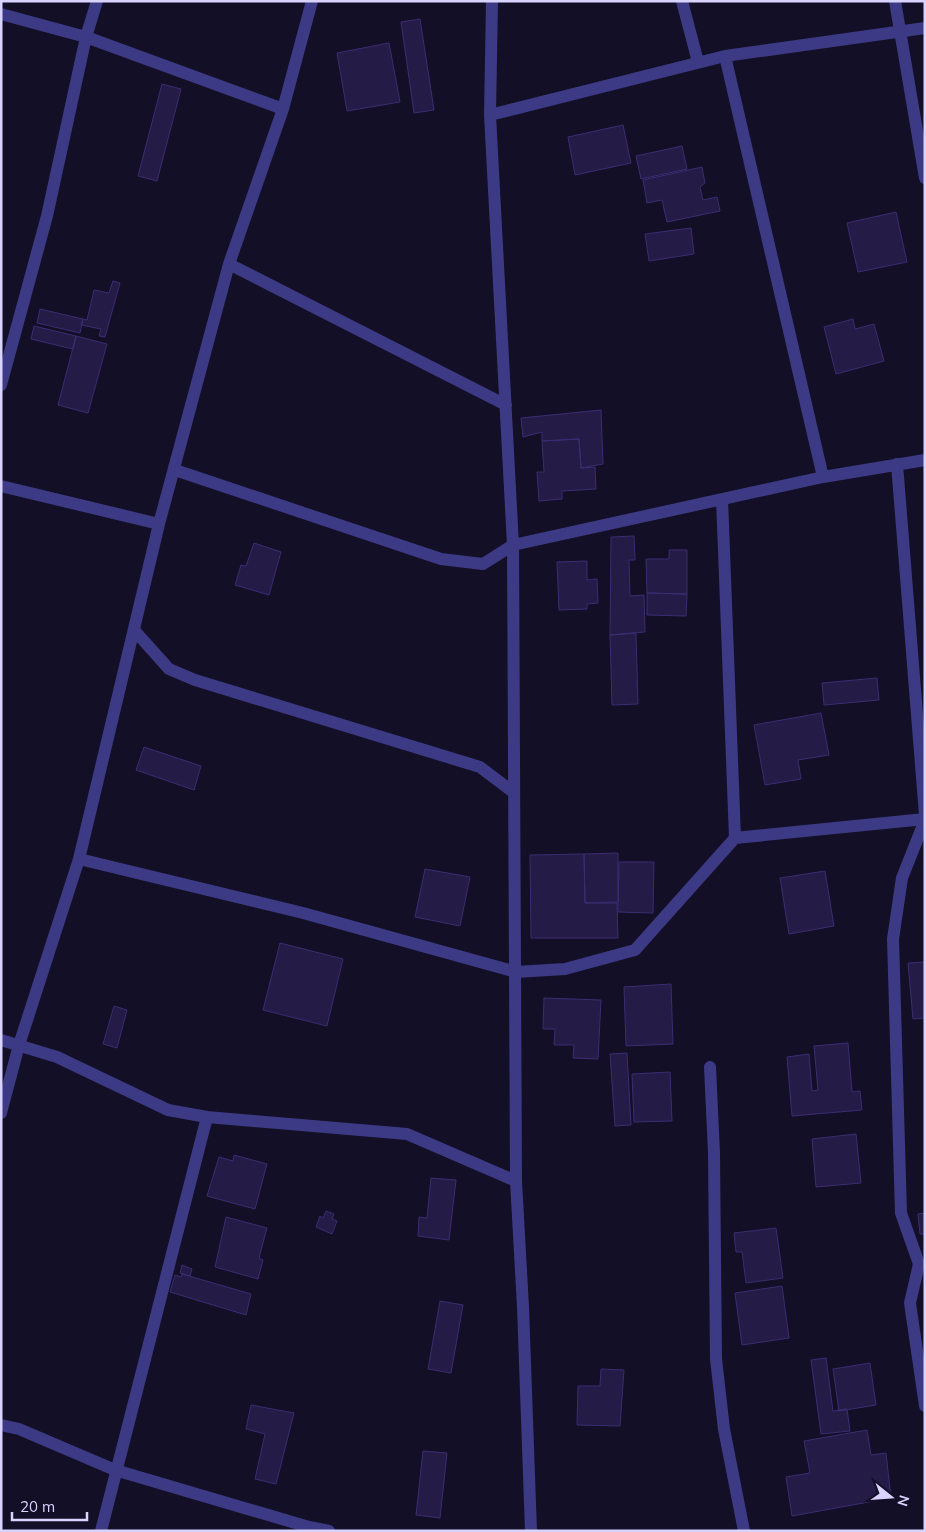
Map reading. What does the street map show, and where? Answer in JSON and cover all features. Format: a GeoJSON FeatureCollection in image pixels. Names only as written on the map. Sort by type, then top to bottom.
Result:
{"type":"FeatureCollection","features":[{"type":"Feature","properties":{"kind":"street"},"geometry":{"type":"LineString","coordinates":[[1,385],[47,216],[86,37],[97,1]]}},
{"type":"Feature","properties":{"kind":"street"},"geometry":{"type":"LineString","coordinates":[[1,1113],[19,1045],[79,859],[159,524],[229,264],[283,109],[312,1]]}},
{"type":"Feature","properties":{"kind":"street"},"geometry":{"type":"LineString","coordinates":[[492,1],[490,115],[513,545],[516,1181],[523,1307],[531,1531]]}},
{"type":"Feature","properties":{"kind":"street"},"geometry":{"type":"LineString","coordinates":[[682,1],[698,62]]}},
{"type":"Feature","properties":{"kind":"street"},"geometry":{"type":"LineString","coordinates":[[894,1],[925,178]]}},
{"type":"Feature","properties":{"kind":"street"},"geometry":{"type":"LineString","coordinates":[[1,14],[86,37],[283,109]]}},
{"type":"Feature","properties":{"kind":"street"},"geometry":{"type":"LineString","coordinates":[[490,115],[725,56],[925,28]]}},
{"type":"Feature","properties":{"kind":"street"},"geometry":{"type":"LineString","coordinates":[[725,56],[823,477]]}},
{"type":"Feature","properties":{"kind":"street"},"geometry":{"type":"LineString","coordinates":[[229,264],[506,405]]}},
{"type":"Feature","properties":{"kind":"street"},"geometry":{"type":"LineString","coordinates":[[175,470],[441,559],[483,564],[513,545],[823,477],[925,460]]}},
{"type":"Feature","properties":{"kind":"street"},"geometry":{"type":"LineString","coordinates":[[897,464],[918,649],[925,814]]}},
{"type":"Feature","properties":{"kind":"street"},"geometry":{"type":"LineString","coordinates":[[1,486],[159,524]]}},
{"type":"Feature","properties":{"kind":"street"},"geometry":{"type":"LineString","coordinates":[[722,499],[735,838]]}},
{"type":"Feature","properties":{"kind":"street"},"geometry":{"type":"LineString","coordinates":[[134,630],[169,669],[480,767],[514,792]]}},
{"type":"Feature","properties":{"kind":"street"},"geometry":{"type":"LineString","coordinates":[[79,859],[303,913],[516,972],[565,969],[635,950],[735,838],[925,820],[902,878],[893,938],[900,1213],[920,1264],[910,1303],[925,1406]]}},
{"type":"Feature","properties":{"kind":"street"},"geometry":{"type":"LineString","coordinates":[[1,1040],[57,1057],[168,1110],[207,1118],[407,1134],[516,1181]]}},
{"type":"Feature","properties":{"kind":"street"},"geometry":{"type":"LineString","coordinates":[[710,1067],[714,1153],[716,1359],[724,1429],[744,1531]]}},
{"type":"Feature","properties":{"kind":"street"},"geometry":{"type":"LineString","coordinates":[[101,1531],[115,1470],[207,1118]]}},
{"type":"Feature","properties":{"kind":"street"},"geometry":{"type":"LineString","coordinates":[[1,1426],[19,1429],[115,1470],[308,1529],[329,1531]]}},
{"type":"Feature","properties":{"kind":"building"},"geometry":{"type":"Polygon","coordinates":[[[420,19],[434,110],[414,113],[401,22],[420,19]]]}},
{"type":"Feature","properties":{"kind":"building"},"geometry":{"type":"Polygon","coordinates":[[[389,43],[400,102],[347,111],[337,53],[389,43]]]}},
{"type":"Feature","properties":{"kind":"building"},"geometry":{"type":"Polygon","coordinates":[[[162,84],[181,89],[157,181],[138,176],[162,84]]]}},
{"type":"Feature","properties":{"kind":"building"},"geometry":{"type":"Polygon","coordinates":[[[623,125],[631,163],[575,175],[568,137],[623,125]]]}},
{"type":"Feature","properties":{"kind":"building"},"geometry":{"type":"Polygon","coordinates":[[[682,146],[687,169],[641,179],[636,156],[682,146]]]}},
{"type":"Feature","properties":{"kind":"building"},"geometry":{"type":"Polygon","coordinates":[[[702,167],[705,183],[700,187],[703,200],[717,197],[720,211],[667,222],[662,200],[647,203],[643,180],[702,167]]]}},
{"type":"Feature","properties":{"kind":"building"},"geometry":{"type":"Polygon","coordinates":[[[896,212],[907,262],[858,272],[847,223],[896,212]]]}},
{"type":"Feature","properties":{"kind":"building"},"geometry":{"type":"Polygon","coordinates":[[[691,228],[694,254],[649,261],[645,234],[691,228]]]}},
{"type":"Feature","properties":{"kind":"building"},"geometry":{"type":"Polygon","coordinates":[[[113,281],[120,283],[105,337],[99,336],[101,329],[81,325],[83,319],[87,320],[94,290],[109,293],[113,281]]]}},
{"type":"Feature","properties":{"kind":"building"},"geometry":{"type":"Polygon","coordinates":[[[40,309],[83,319],[80,333],[37,323],[40,309]]]}},
{"type":"Feature","properties":{"kind":"building"},"geometry":{"type":"Polygon","coordinates":[[[853,319],[855,329],[874,324],[884,361],[836,374],[824,327],[853,319]]]}},
{"type":"Feature","properties":{"kind":"building"},"geometry":{"type":"Polygon","coordinates":[[[34,326],[76,336],[73,349],[31,339],[34,326]]]}},
{"type":"Feature","properties":{"kind":"building"},"geometry":{"type":"Polygon","coordinates":[[[76,336],[107,344],[88,413],[58,405],[76,336]]]}},
{"type":"Feature","properties":{"kind":"building"},"geometry":{"type":"Polygon","coordinates":[[[601,410],[603,464],[581,468],[579,439],[542,441],[542,432],[523,437],[521,418],[601,410]]]}},
{"type":"Feature","properties":{"kind":"building"},"geometry":{"type":"Polygon","coordinates":[[[579,439],[581,468],[595,467],[596,489],[562,491],[562,499],[539,501],[537,472],[544,472],[542,441],[579,439]]]}},
{"type":"Feature","properties":{"kind":"building"},"geometry":{"type":"Polygon","coordinates":[[[634,536],[635,560],[629,560],[630,596],[644,595],[645,632],[610,635],[611,537],[634,536]]]}},
{"type":"Feature","properties":{"kind":"building"},"geometry":{"type":"Polygon","coordinates":[[[254,543],[281,552],[269,595],[235,585],[241,565],[246,566],[254,543]]]}},
{"type":"Feature","properties":{"kind":"building"},"geometry":{"type":"Polygon","coordinates":[[[669,550],[687,550],[687,594],[647,593],[646,559],[669,559],[669,550]]]}},
{"type":"Feature","properties":{"kind":"building"},"geometry":{"type":"Polygon","coordinates":[[[587,561],[587,580],[597,579],[598,603],[587,604],[587,609],[559,610],[557,562],[587,561]]]}},
{"type":"Feature","properties":{"kind":"building"},"geometry":{"type":"Polygon","coordinates":[[[647,593],[687,594],[686,616],[647,615],[647,593]]]}},
{"type":"Feature","properties":{"kind":"building"},"geometry":{"type":"Polygon","coordinates":[[[636,633],[638,704],[612,705],[610,635],[636,633]]]}},
{"type":"Feature","properties":{"kind":"building"},"geometry":{"type":"Polygon","coordinates":[[[877,678],[879,700],[824,705],[822,683],[877,678]]]}},
{"type":"Feature","properties":{"kind":"building"},"geometry":{"type":"Polygon","coordinates":[[[821,713],[829,755],[798,760],[801,779],[765,785],[754,725],[821,713]]]}},
{"type":"Feature","properties":{"kind":"building"},"geometry":{"type":"Polygon","coordinates":[[[144,747],[201,766],[194,790],[136,770],[144,747]]]}},
{"type":"Feature","properties":{"kind":"building"},"geometry":{"type":"Polygon","coordinates":[[[618,853],[618,902],[585,903],[584,854],[618,853]]]}},
{"type":"Feature","properties":{"kind":"building"},"geometry":{"type":"Polygon","coordinates":[[[584,854],[585,903],[617,903],[618,938],[531,938],[530,855],[584,854]]]}},
{"type":"Feature","properties":{"kind":"building"},"geometry":{"type":"Polygon","coordinates":[[[619,862],[654,862],[653,913],[618,912],[619,862]]]}},
{"type":"Feature","properties":{"kind":"building"},"geometry":{"type":"Polygon","coordinates":[[[425,869],[470,877],[460,926],[415,917],[425,869]]]}},
{"type":"Feature","properties":{"kind":"building"},"geometry":{"type":"Polygon","coordinates":[[[825,871],[834,926],[789,934],[780,878],[825,871]]]}},
{"type":"Feature","properties":{"kind":"building"},"geometry":{"type":"Polygon","coordinates":[[[280,943],[343,959],[327,1026],[263,1010],[280,943]]]}},
{"type":"Feature","properties":{"kind":"building"},"geometry":{"type":"Polygon","coordinates":[[[925,962],[925,1018],[913,1019],[908,963],[925,962]]]}},
{"type":"Feature","properties":{"kind":"building"},"geometry":{"type":"Polygon","coordinates":[[[671,984],[673,1044],[626,1046],[624,987],[671,984]]]}},
{"type":"Feature","properties":{"kind":"building"},"geometry":{"type":"Polygon","coordinates":[[[544,998],[601,1000],[598,1059],[573,1058],[574,1045],[554,1045],[555,1029],[543,1029],[544,998]]]}},
{"type":"Feature","properties":{"kind":"building"},"geometry":{"type":"Polygon","coordinates":[[[114,1006],[127,1010],[117,1048],[103,1044],[114,1006]]]}},
{"type":"Feature","properties":{"kind":"building"},"geometry":{"type":"Polygon","coordinates":[[[848,1043],[852,1092],[860,1091],[862,1110],[792,1116],[787,1057],[809,1054],[812,1091],[818,1090],[814,1046],[848,1043]]]}},
{"type":"Feature","properties":{"kind":"building"},"geometry":{"type":"Polygon","coordinates":[[[627,1053],[631,1125],[615,1126],[610,1054],[627,1053]]]}},
{"type":"Feature","properties":{"kind":"building"},"geometry":{"type":"Polygon","coordinates":[[[670,1072],[672,1121],[634,1122],[632,1074],[670,1072]]]}},
{"type":"Feature","properties":{"kind":"building"},"geometry":{"type":"Polygon","coordinates":[[[856,1134],[861,1183],[816,1187],[812,1139],[856,1134]]]}},
{"type":"Feature","properties":{"kind":"building"},"geometry":{"type":"Polygon","coordinates":[[[234,1155],[267,1164],[255,1209],[207,1196],[219,1157],[233,1161],[234,1155]]]}},
{"type":"Feature","properties":{"kind":"building"},"geometry":{"type":"Polygon","coordinates":[[[431,1178],[456,1180],[449,1240],[418,1236],[419,1217],[427,1218],[431,1178]]]}},
{"type":"Feature","properties":{"kind":"building"},"geometry":{"type":"Polygon","coordinates":[[[326,1211],[334,1214],[332,1219],[337,1221],[332,1234],[316,1227],[320,1216],[323,1218],[326,1211]]]}},
{"type":"Feature","properties":{"kind":"building"},"geometry":{"type":"Polygon","coordinates":[[[925,1213],[925,1234],[920,1234],[918,1214],[925,1213]]]}},
{"type":"Feature","properties":{"kind":"building"},"geometry":{"type":"Polygon","coordinates":[[[226,1217],[267,1228],[259,1258],[263,1260],[258,1279],[215,1267],[226,1217]]]}},
{"type":"Feature","properties":{"kind":"building"},"geometry":{"type":"Polygon","coordinates":[[[776,1228],[783,1278],[746,1283],[742,1252],[736,1252],[734,1233],[776,1228]]]}},
{"type":"Feature","properties":{"kind":"building"},"geometry":{"type":"Polygon","coordinates":[[[182,1265],[192,1269],[190,1276],[180,1273],[182,1265]]]}},
{"type":"Feature","properties":{"kind":"building"},"geometry":{"type":"Polygon","coordinates":[[[182,1274],[251,1294],[246,1315],[170,1292],[175,1275],[181,1277],[182,1274]]]}},
{"type":"Feature","properties":{"kind":"building"},"geometry":{"type":"Polygon","coordinates":[[[782,1286],[789,1338],[742,1345],[735,1293],[782,1286]]]}},
{"type":"Feature","properties":{"kind":"building"},"geometry":{"type":"Polygon","coordinates":[[[440,1301],[463,1305],[451,1373],[428,1369],[440,1301]]]}},
{"type":"Feature","properties":{"kind":"building"},"geometry":{"type":"Polygon","coordinates":[[[826,1358],[833,1411],[847,1409],[850,1431],[821,1434],[811,1360],[826,1358]]]}},
{"type":"Feature","properties":{"kind":"building"},"geometry":{"type":"Polygon","coordinates":[[[870,1363],[876,1405],[839,1411],[833,1369],[870,1363]]]}},
{"type":"Feature","properties":{"kind":"building"},"geometry":{"type":"Polygon","coordinates":[[[601,1369],[624,1370],[620,1426],[577,1425],[578,1386],[600,1386],[601,1369]]]}},
{"type":"Feature","properties":{"kind":"building"},"geometry":{"type":"Polygon","coordinates":[[[251,1405],[294,1413],[276,1484],[255,1479],[265,1434],[246,1429],[251,1405]]]}},
{"type":"Feature","properties":{"kind":"building"},"geometry":{"type":"Polygon","coordinates":[[[867,1430],[871,1455],[886,1453],[891,1498],[792,1516],[786,1477],[810,1473],[804,1441],[867,1430]]]}},
{"type":"Feature","properties":{"kind":"building"},"geometry":{"type":"Polygon","coordinates":[[[423,1451],[447,1453],[440,1518],[416,1515],[423,1451]]]}}]}
